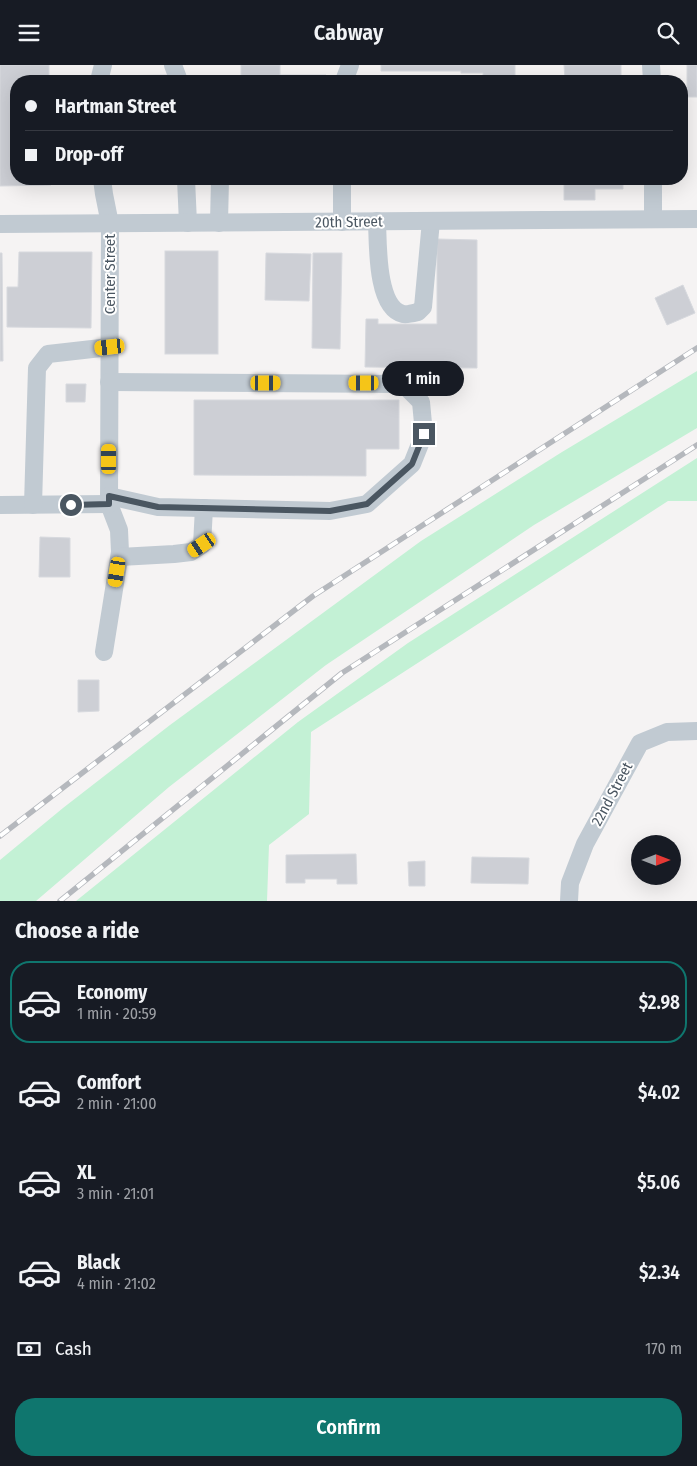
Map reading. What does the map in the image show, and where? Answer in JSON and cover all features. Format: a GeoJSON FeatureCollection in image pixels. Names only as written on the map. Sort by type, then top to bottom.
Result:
{"type":"FeatureCollection","features":[{"type":"Feature","properties":{"kind":"street","name":"Center Street"},"geometry":{"type":"LineString","coordinates":[[103,185],[110,224],[109,500]]}},
{"type":"Feature","properties":{"kind":"street"},"geometry":{"type":"LineString","coordinates":[[186,185],[188,223]]}},
{"type":"Feature","properties":{"kind":"street"},"geometry":{"type":"LineString","coordinates":[[219,223],[220,185]]}},
{"type":"Feature","properties":{"kind":"street"},"geometry":{"type":"LineString","coordinates":[[342,185],[342,222]]}},
{"type":"Feature","properties":{"kind":"street"},"geometry":{"type":"LineString","coordinates":[[652,185],[653,219]]}},
{"type":"Feature","properties":{"kind":"street","name":"20th Street"},"geometry":{"type":"LineString","coordinates":[[0,224],[697,219]]}},
{"type":"Feature","properties":{"kind":"street"},"geometry":{"type":"LineString","coordinates":[[377,221],[379,274],[393,309],[403,314],[418,313],[423,307],[430,244],[430,221]]}},
{"type":"Feature","properties":{"kind":"street"},"geometry":{"type":"LineString","coordinates":[[33,505],[37,368],[48,354],[110,347]]}},
{"type":"Feature","properties":{"kind":"street"},"geometry":{"type":"LineString","coordinates":[[0,505],[33,505],[109,500],[158,507],[330,511],[367,504],[412,464],[424,434],[421,402],[403,384],[109,381]]}},
{"type":"Feature","properties":{"kind":"street"},"geometry":{"type":"LineString","coordinates":[[104,653],[120,557],[119,530],[109,500]]}},
{"type":"Feature","properties":{"kind":"street"},"geometry":{"type":"LineString","coordinates":[[120,557],[191,552],[202,545],[204,508]]}},
{"type":"Feature","properties":{"kind":"street","name":"22nd Street"},"geometry":{"type":"LineString","coordinates":[[569,901],[570,883],[586,844],[640,743],[667,732],[697,731]]}},
{"type":"Feature","properties":{"kind":"green space"},"geometry":{"type":"Polygon","coordinates":[[[697,371],[697,428],[534,525],[326,665],[169,787],[36,901],[0,901],[0,860],[63,808],[170,725],[421,541],[562,452],[697,371]]]}},
{"type":"Feature","properties":{"kind":"green space"},"geometry":{"type":"Polygon","coordinates":[[[697,458],[697,501],[668,501],[311,732],[309,814],[269,845],[267,901],[76,901],[298,722],[408,643],[697,458]]]}},
{"type":"Feature","properties":{"kind":"building"},"geometry":{"type":"Polygon","coordinates":[[[0,65],[49,65],[49,75],[10,75],[10,185],[51,185],[0,186],[0,65]]]}},
{"type":"Feature","properties":{"kind":"building"},"geometry":{"type":"Polygon","coordinates":[[[241,65],[280,65],[280,75],[241,75],[241,65]]]}},
{"type":"Feature","properties":{"kind":"building"},"geometry":{"type":"Polygon","coordinates":[[[381,65],[515,65],[515,75],[483,75],[483,73],[461,73],[461,71],[381,71],[381,65]]]}},
{"type":"Feature","properties":{"kind":"building"},"geometry":{"type":"Polygon","coordinates":[[[564,65],[621,65],[621,75],[565,75],[564,65]]]}},
{"type":"Feature","properties":{"kind":"building"},"geometry":{"type":"Polygon","coordinates":[[[687,65],[697,65],[697,97],[688,97],[687,65]]]}},
{"type":"Feature","properties":{"kind":"building"},"geometry":{"type":"Polygon","coordinates":[[[564,185],[623,185],[623,189],[595,189],[595,200],[564,200],[564,185]]]}},
{"type":"Feature","properties":{"kind":"building"},"geometry":{"type":"Polygon","coordinates":[[[437,239],[477,240],[477,368],[365,367],[366,319],[378,319],[378,324],[437,324],[437,239]]]}},
{"type":"Feature","properties":{"kind":"building"},"geometry":{"type":"Polygon","coordinates":[[[165,251],[218,251],[218,354],[165,354],[165,251]]]}},
{"type":"Feature","properties":{"kind":"building"},"geometry":{"type":"Polygon","coordinates":[[[19,252],[92,252],[91,328],[7,327],[7,287],[18,287],[19,252]]]}},
{"type":"Feature","properties":{"kind":"building"},"geometry":{"type":"Polygon","coordinates":[[[0,253],[2,253],[3,361],[0,361],[0,253]]]}},
{"type":"Feature","properties":{"kind":"building"},"geometry":{"type":"Polygon","coordinates":[[[266,253],[311,254],[309,301],[265,300],[266,253]]]}},
{"type":"Feature","properties":{"kind":"building"},"geometry":{"type":"Polygon","coordinates":[[[313,253],[342,253],[340,349],[312,348],[313,253]]]}},
{"type":"Feature","properties":{"kind":"building"},"geometry":{"type":"Polygon","coordinates":[[[683,285],[695,313],[667,325],[655,298],[683,285]]]}},
{"type":"Feature","properties":{"kind":"building"},"geometry":{"type":"Polygon","coordinates":[[[66,384],[86,384],[85,402],[66,402],[66,384]]]}},
{"type":"Feature","properties":{"kind":"building"},"geometry":{"type":"Polygon","coordinates":[[[194,400],[399,400],[399,449],[366,449],[366,476],[194,475],[194,400]]]}},
{"type":"Feature","properties":{"kind":"building"},"geometry":{"type":"Polygon","coordinates":[[[40,537],[70,538],[70,577],[39,577],[40,537]]]}},
{"type":"Feature","properties":{"kind":"building"},"geometry":{"type":"Polygon","coordinates":[[[78,680],[99,680],[99,711],[78,712],[78,680]]]}},
{"type":"Feature","properties":{"kind":"building"},"geometry":{"type":"Polygon","coordinates":[[[356,854],[357,884],[337,884],[337,879],[305,879],[305,883],[286,883],[286,855],[356,854]]]}},
{"type":"Feature","properties":{"kind":"building"},"geometry":{"type":"Polygon","coordinates":[[[472,857],[529,858],[528,884],[471,883],[472,857]]]}},
{"type":"Feature","properties":{"kind":"building"},"geometry":{"type":"Polygon","coordinates":[[[425,861],[425,886],[409,886],[408,862],[425,861]]]}},
{"type":"Feature","properties":{"kind":"railway"},"geometry":{"type":"LineString","coordinates":[[0,836],[313,596],[697,348]]}},
{"type":"Feature","properties":{"kind":"railway"},"geometry":{"type":"LineString","coordinates":[[60,901],[342,673],[697,445]]}},
{"type":"Feature","properties":{"kind":"route"},"geometry":{"type":"LineString","coordinates":[[71,505],[109,504],[109,496],[158,507],[330,511],[367,504],[412,464],[424,434]]}}]}
